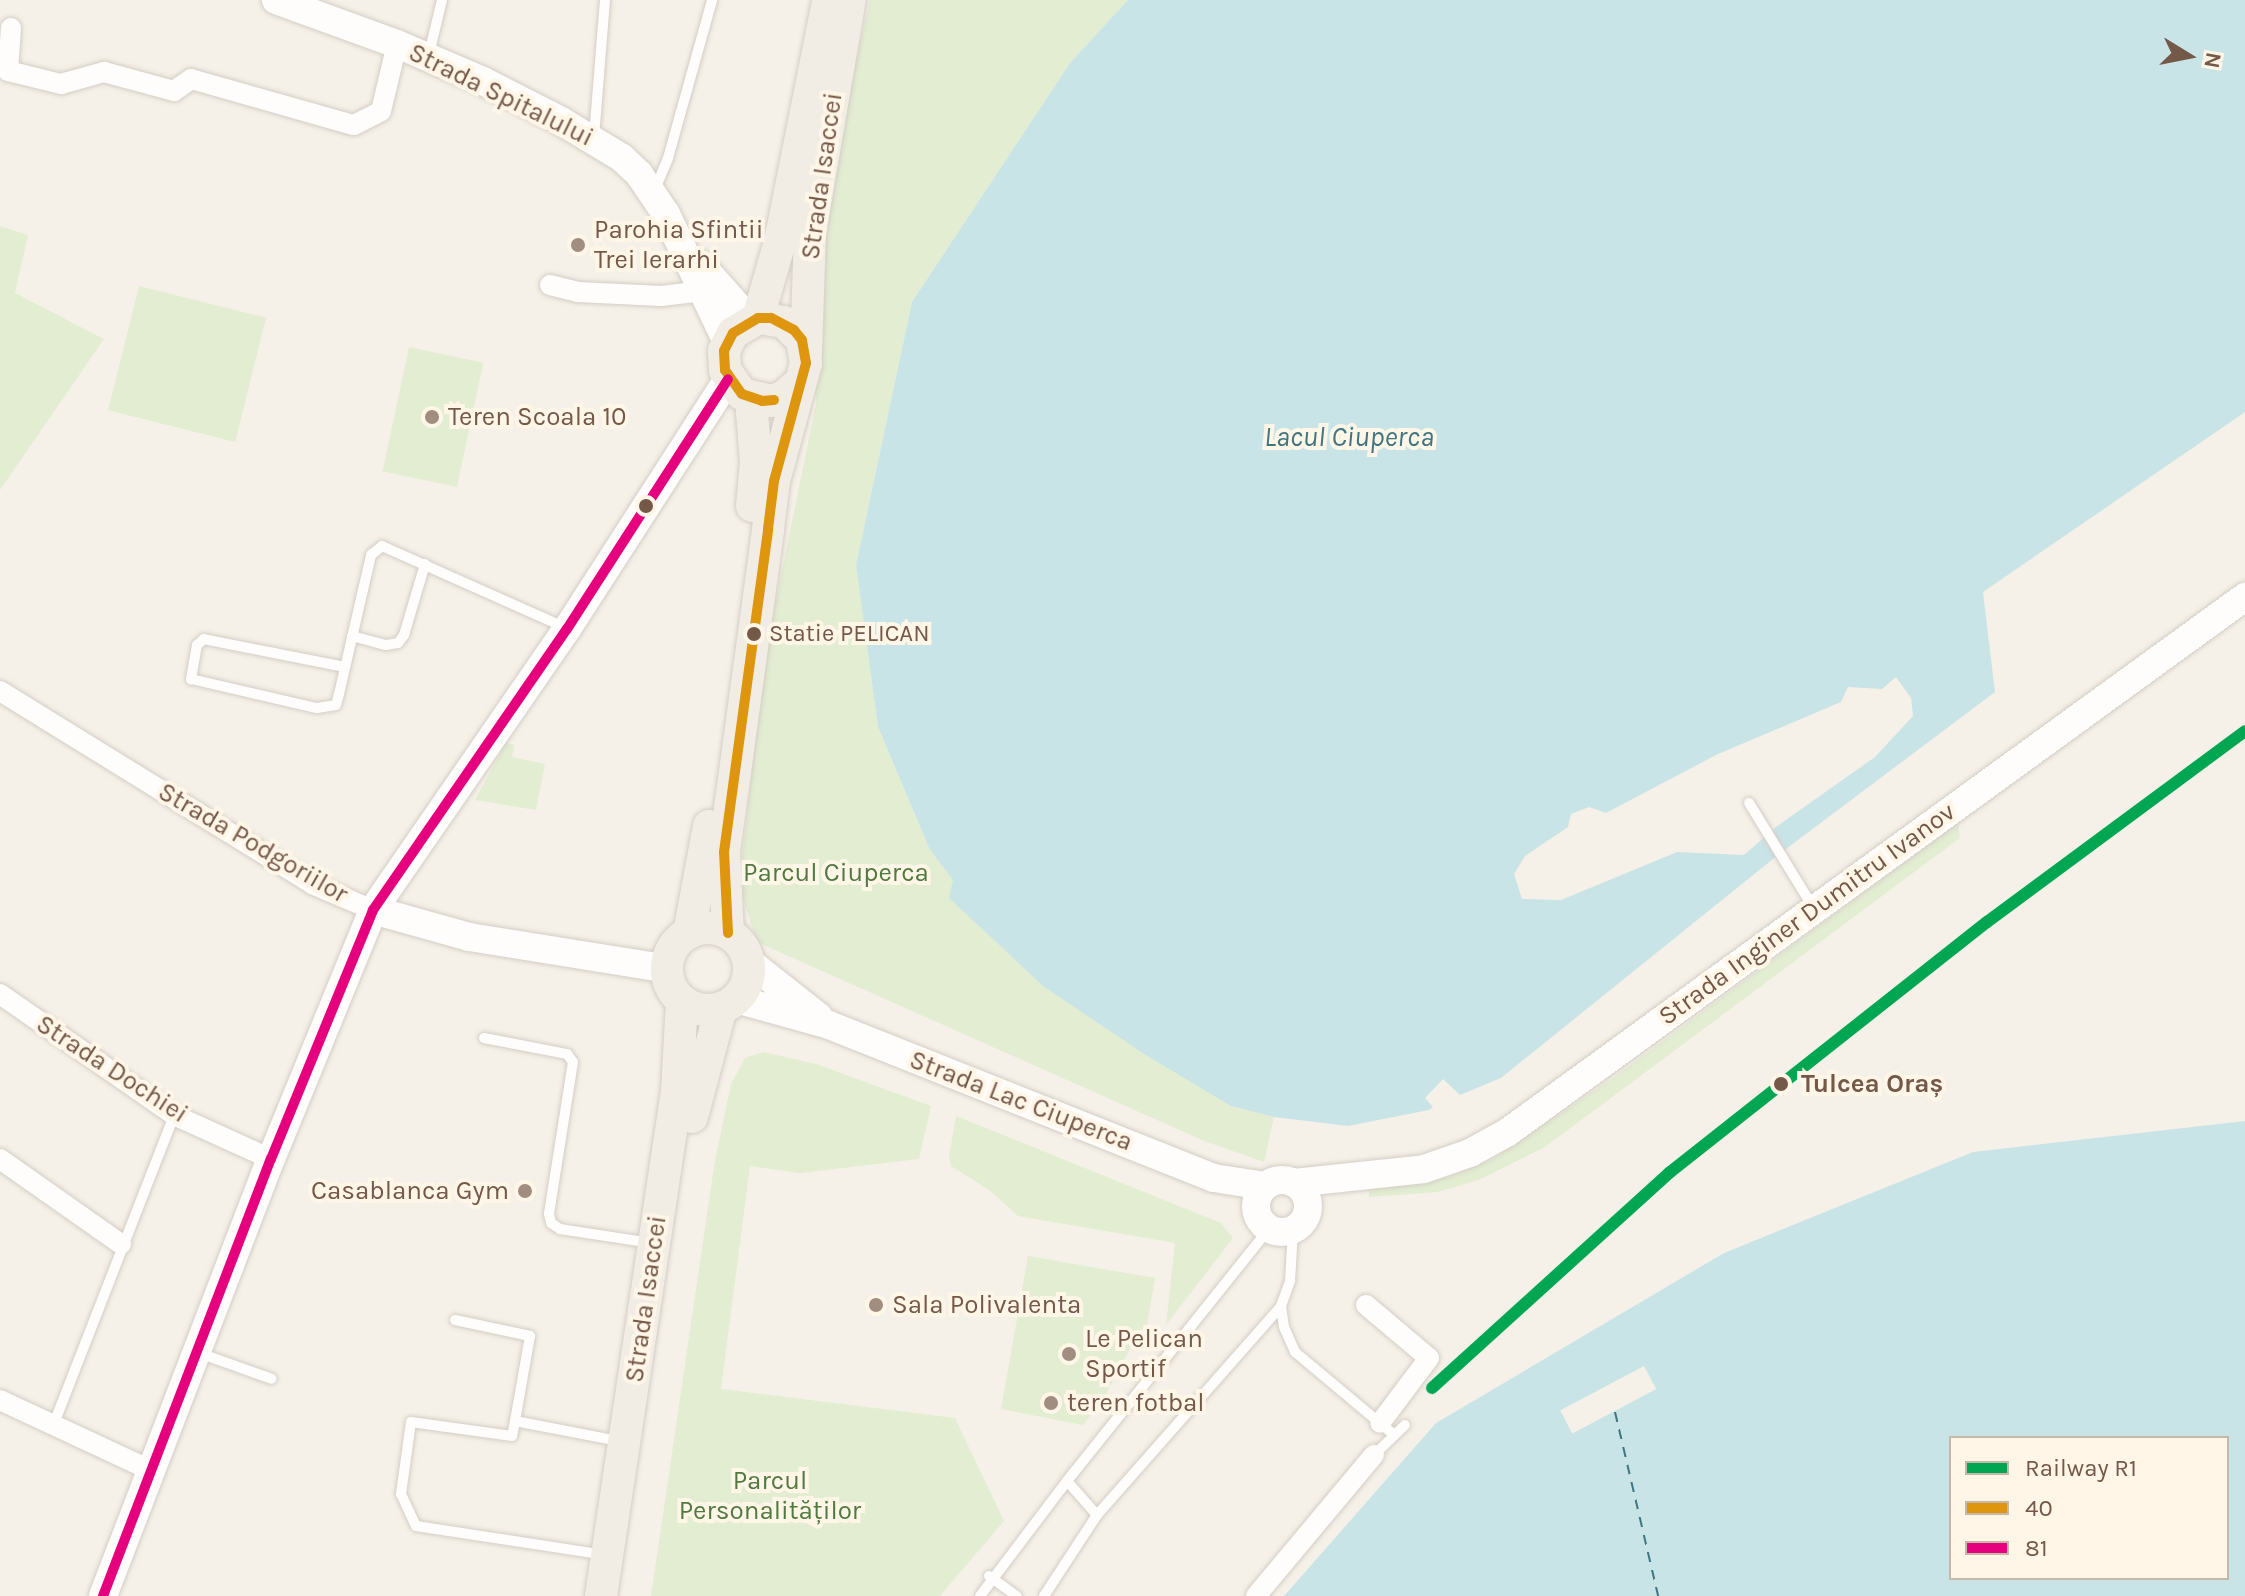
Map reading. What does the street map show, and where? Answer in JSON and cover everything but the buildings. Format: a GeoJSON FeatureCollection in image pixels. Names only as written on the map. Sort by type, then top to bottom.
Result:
{"type":"FeatureCollection","features":[{"type":"Feature","properties":{"kind":"main road","name":"Strada Isaccei"},"geometry":{"type":"LineString","coordinates":[[754,319],[780,242],[828,0]]}},
{"type":"Feature","properties":{"kind":"main road","name":"Strada Isaccei"},"geometry":{"type":"LineString","coordinates":[[728,933],[724,852],[774,481],[803,368],[810,233],[850,0]]}},
{"type":"Feature","properties":{"kind":"main road"},"geometry":{"type":"LineString","coordinates":[[689,933],[706,848],[754,494],[740,389],[723,361],[727,342],[741,325],[754,319],[771,318],[794,330],[803,368],[772,401],[740,389]]}},
{"type":"Feature","properties":{"kind":"main road"},"geometry":{"type":"LineString","coordinates":[[668,969],[673,949],[689,933],[709,928],[728,933],[744,950],[748,961]]}},
{"type":"Feature","properties":{"kind":"main road","name":"Strada Isaccei"},"geometry":{"type":"LineString","coordinates":[[621,1596],[695,1094],[728,1004],[749,975],[748,961]]}},
{"type":"Feature","properties":{"kind":"main road","name":"Strada Isaccei"},"geometry":{"type":"LineString","coordinates":[[601,1596],[677,1091],[682,1001],[670,985],[668,969]]}},
{"type":"Feature","properties":{"kind":"main road"},"geometry":{"type":"LineString","coordinates":[[682,1001],[707,1010],[728,1004]]}},
{"type":"Feature","properties":{"kind":"street","name":"Strada Spitalului"},"geometry":{"type":"LineString","coordinates":[[276,0],[429,56],[594,140],[622,158],[654,192],[684,246],[727,342]]}},
{"type":"Feature","properties":{"kind":"street"},"geometry":{"type":"LineString","coordinates":[[11,28],[8,71],[61,84],[104,72],[174,91],[191,79],[354,125],[381,111],[397,44]]}},
{"type":"Feature","properties":{"kind":"street","name":"Strada Spitalului"},"geometry":{"type":"LineString","coordinates":[[684,246],[754,319]]}},
{"type":"Feature","properties":{"kind":"street"},"geometry":{"type":"LineString","coordinates":[[550,285],[578,292],[661,296],[704,291]]}},
{"type":"Feature","properties":{"kind":"street"},"geometry":{"type":"LineString","coordinates":[[103,1596],[271,1159],[373,910],[567,629],[740,389]]}},
{"type":"Feature","properties":{"kind":"street","name":"Strada Inginer Dumitru Ivanov"},"geometry":{"type":"LineString","coordinates":[[1301,1193],[1346,1177],[1435,1166],[1489,1144],[2245,597]]}},
{"type":"Feature","properties":{"kind":"street","name":"Strada Podgoriilor"},"geometry":{"type":"LineString","coordinates":[[0,691],[312,884],[373,910],[469,937],[668,969]]}},
{"type":"Feature","properties":{"kind":"street","name":"Strada Lac Ciuperca"},"geometry":{"type":"LineString","coordinates":[[748,961],[829,1025]]}},
{"type":"Feature","properties":{"kind":"street","name":"Strada Dochiei"},"geometry":{"type":"LineString","coordinates":[[0,994],[174,1115],[271,1159]]}},
{"type":"Feature","properties":{"kind":"street","name":"Strada Lac Ciuperca"},"geometry":{"type":"LineString","coordinates":[[728,1004],[829,1025],[1214,1178],[1271,1213],[1279,1180],[1301,1193]]}},
{"type":"Feature","properties":{"kind":"street"},"geometry":{"type":"LineString","coordinates":[[0,1159],[121,1244]]}},
{"type":"Feature","properties":{"kind":"street"},"geometry":{"type":"LineString","coordinates":[[1271,1213],[1303,1222],[1301,1193]]}},
{"type":"Feature","properties":{"kind":"street"},"geometry":{"type":"LineString","coordinates":[[1366,1305],[1429,1358],[1387,1428]]}},
{"type":"Feature","properties":{"kind":"street"},"geometry":{"type":"LineString","coordinates":[[0,1400],[150,1470]]}},
{"type":"Feature","properties":{"kind":"street"},"geometry":{"type":"LineString","coordinates":[[1256,1596],[1374,1455]]}},
{"type":"Feature","properties":{"kind":"lane"},"geometry":{"type":"LineString","coordinates":[[429,56],[442,0]]}},
{"type":"Feature","properties":{"kind":"lane"},"geometry":{"type":"LineString","coordinates":[[594,140],[605,0]]}},
{"type":"Feature","properties":{"kind":"lane"},"geometry":{"type":"LineString","coordinates":[[654,192],[668,158],[712,0]]}},
{"type":"Feature","properties":{"kind":"lane"},"geometry":{"type":"LineString","coordinates":[[345,667],[204,639],[197,645],[191,679],[328,708],[336,705],[345,667],[371,555],[382,546],[567,629]]}},
{"type":"Feature","properties":{"kind":"lane"},"geometry":{"type":"LineString","coordinates":[[352,636],[386,645],[398,643],[404,635],[425,564]]}},
{"type":"Feature","properties":{"kind":"lane"},"geometry":{"type":"LineString","coordinates":[[1749,803],[1814,909]]}},
{"type":"Feature","properties":{"kind":"lane"},"geometry":{"type":"LineString","coordinates":[[484,1038],[567,1054],[573,1062],[549,1214],[551,1223],[560,1229],[654,1243]]}},
{"type":"Feature","properties":{"kind":"lane"},"geometry":{"type":"LineString","coordinates":[[53,1426],[121,1244],[174,1115]]}},
{"type":"Feature","properties":{"kind":"lane"},"geometry":{"type":"LineString","coordinates":[[1044,1596],[1097,1515],[1281,1306],[1290,1281],[1271,1213]]}},
{"type":"Feature","properties":{"kind":"lane"},"geometry":{"type":"LineString","coordinates":[[980,1596],[990,1577],[1271,1213]]}},
{"type":"Feature","properties":{"kind":"lane"},"geometry":{"type":"LineString","coordinates":[[1281,1306],[1284,1327],[1295,1352],[1387,1428],[1405,1425]]}},
{"type":"Feature","properties":{"kind":"lane"},"geometry":{"type":"LineString","coordinates":[[455,1320],[530,1336],[515,1421],[512,1436],[411,1422],[401,1494],[416,1526],[607,1556]]}},
{"type":"Feature","properties":{"kind":"lane"},"geometry":{"type":"LineString","coordinates":[[197,1352],[272,1379]]}},
{"type":"Feature","properties":{"kind":"lane"},"geometry":{"type":"LineString","coordinates":[[515,1421],[625,1442]]}},
{"type":"Feature","properties":{"kind":"lane"},"geometry":{"type":"LineString","coordinates":[[1374,1455],[1387,1428]]}},
{"type":"Feature","properties":{"kind":"lane"},"geometry":{"type":"LineString","coordinates":[[1067,1481],[1097,1515]]}},
{"type":"Feature","properties":{"kind":"lane"},"geometry":{"type":"LineString","coordinates":[[990,1577],[1017,1596]]}},
{"type":"Feature","properties":{"kind":"green space","name":"Parcul Ciuperca"},"geometry":{"type":"Polygon","coordinates":[[[870,0],[1128,0],[1070,63],[912,302],[856,565],[878,727],[930,850],[953,880],[1231,1106],[1274,1117],[1264,1162],[1202,1140],[757,942],[739,886],[766,648],[816,404],[817,323],[839,135],[870,0]]]}},
{"type":"Feature","properties":{"kind":"green space"},"geometry":{"type":"Polygon","coordinates":[[[0,226],[28,235],[15,293],[104,339],[0,490],[0,226]]]}},
{"type":"Feature","properties":{"kind":"green space"},"geometry":{"type":"Polygon","coordinates":[[[139,286],[266,318],[235,442],[108,410],[139,286]]]}},
{"type":"Feature","properties":{"kind":"green space","name":"Teren Scoala 10"},"geometry":{"type":"Polygon","coordinates":[[[409,347],[483,363],[457,487],[383,471],[409,347]]]}},
{"type":"Feature","properties":{"kind":"green space"},"geometry":{"type":"Polygon","coordinates":[[[506,743],[514,745],[512,757],[545,764],[536,810],[475,800],[506,743]]]}},
{"type":"Feature","properties":{"kind":"green space"},"geometry":{"type":"Polygon","coordinates":[[[1958,823],[1960,838],[1545,1147],[1481,1179],[1438,1192],[1369,1197],[1369,1188],[1446,1178],[1493,1159],[1613,1078],[1958,823]]]}},
{"type":"Feature","properties":{"kind":"green space","name":"Parcul Personalităților"},"geometry":{"type":"Polygon","coordinates":[[[763,1052],[816,1064],[931,1106],[919,1159],[800,1173],[750,1166],[721,1389],[955,1418],[1004,1521],[940,1596],[651,1596],[715,1160],[731,1084],[745,1058],[763,1052]]]}},
{"type":"Feature","properties":{"kind":"green space"},"geometry":{"type":"Polygon","coordinates":[[[956,1116],[1221,1223],[1233,1238],[1166,1325],[1175,1243],[1018,1216],[989,1190],[951,1166],[949,1157],[956,1116]]]}},
{"type":"Feature","properties":{"kind":"green space"},"geometry":{"type":"Polygon","coordinates":[[[1028,1256],[1155,1278],[1146,1330],[1140,1330],[1105,1396],[1083,1425],[1001,1409],[1028,1256]]]}},
{"type":"Feature","properties":{"kind":"water","name":"Lacul Ciuperca"},"geometry":{"type":"Polygon","coordinates":[[[1128,0],[2245,0],[2245,412],[1983,592],[1995,692],[1778,855],[1501,1078],[1460,1095],[1443,1079],[1425,1098],[1433,1107],[1429,1110],[1348,1126],[1274,1117],[1231,1106],[1144,1054],[1043,986],[949,898],[953,880],[930,850],[878,727],[856,565],[912,302],[1070,63],[1128,0]],[[1896,677],[1882,689],[1848,687],[1841,702],[1716,755],[1606,813],[1589,807],[1571,814],[1568,827],[1525,856],[1514,874],[1522,899],[1561,900],[1677,852],[1744,855],[1776,827],[1875,757],[1913,716],[1911,698],[1896,677]]]}},
{"type":"Feature","properties":{"kind":"water"},"geometry":{"type":"Polygon","coordinates":[[[2245,1121],[2245,1596],[1284,1596],[1436,1423],[1724,1253],[1973,1152],[2245,1121]]]}},
{"type":"Feature","properties":{"kind":"pier"},"geometry":{"type":"Polygon","coordinates":[[[1644,1366],[1656,1389],[1572,1434],[1560,1411],[1644,1366]]]}},
{"type":"Feature","properties":{"kind":"ferry route"},"geometry":{"type":"LineString","coordinates":[[1615,1412],[1658,1596]]}},
{"type":"Feature","properties":{"kind":"rail line","name":"R1"},"geometry":{"type":"LineString","coordinates":[[1432,1388],[1669,1173],[1987,922],[2245,731]]}},
{"type":"Feature","properties":{"kind":"transit line","name":"40"},"geometry":{"type":"LineString","coordinates":[[728,933],[724,852],[774,481],[806,363],[802,340],[794,330],[771,318],[758,318],[733,333],[724,351],[725,370],[742,394],[762,401],[774,400]]}},
{"type":"Feature","properties":{"kind":"transit line","name":"81"},"geometry":{"type":"LineString","coordinates":[[103,1596],[271,1159],[373,910],[567,629],[728,379]]}},
{"type":"Feature","properties":{"kind":"place","name":"Parohia Sfintii Trei Ierarhi"},"geometry":{"type":"Point","coordinates":[578,245]}},
{"type":"Feature","properties":{"kind":"place","name":"Teren Scoala 10"},"geometry":{"type":"Point","coordinates":[432,417]}},
{"type":"Feature","properties":{"kind":"place","name":"Statie PELICAN"},"geometry":{"type":"Point","coordinates":[754,634]}},
{"type":"Feature","properties":{"kind":"place","name":"Tulcea Oraș"},"geometry":{"type":"Point","coordinates":[1781,1084]}},
{"type":"Feature","properties":{"kind":"place","name":"Casablanca Gym"},"geometry":{"type":"Point","coordinates":[525,1191]}},
{"type":"Feature","properties":{"kind":"place","name":"Sala Polivalenta"},"geometry":{"type":"Point","coordinates":[876,1305]}},
{"type":"Feature","properties":{"kind":"place","name":"Le Pelican Sportif"},"geometry":{"type":"Point","coordinates":[1069,1354]}},
{"type":"Feature","properties":{"kind":"place","name":"teren fotbal"},"geometry":{"type":"Point","coordinates":[1051,1403]}}]}
